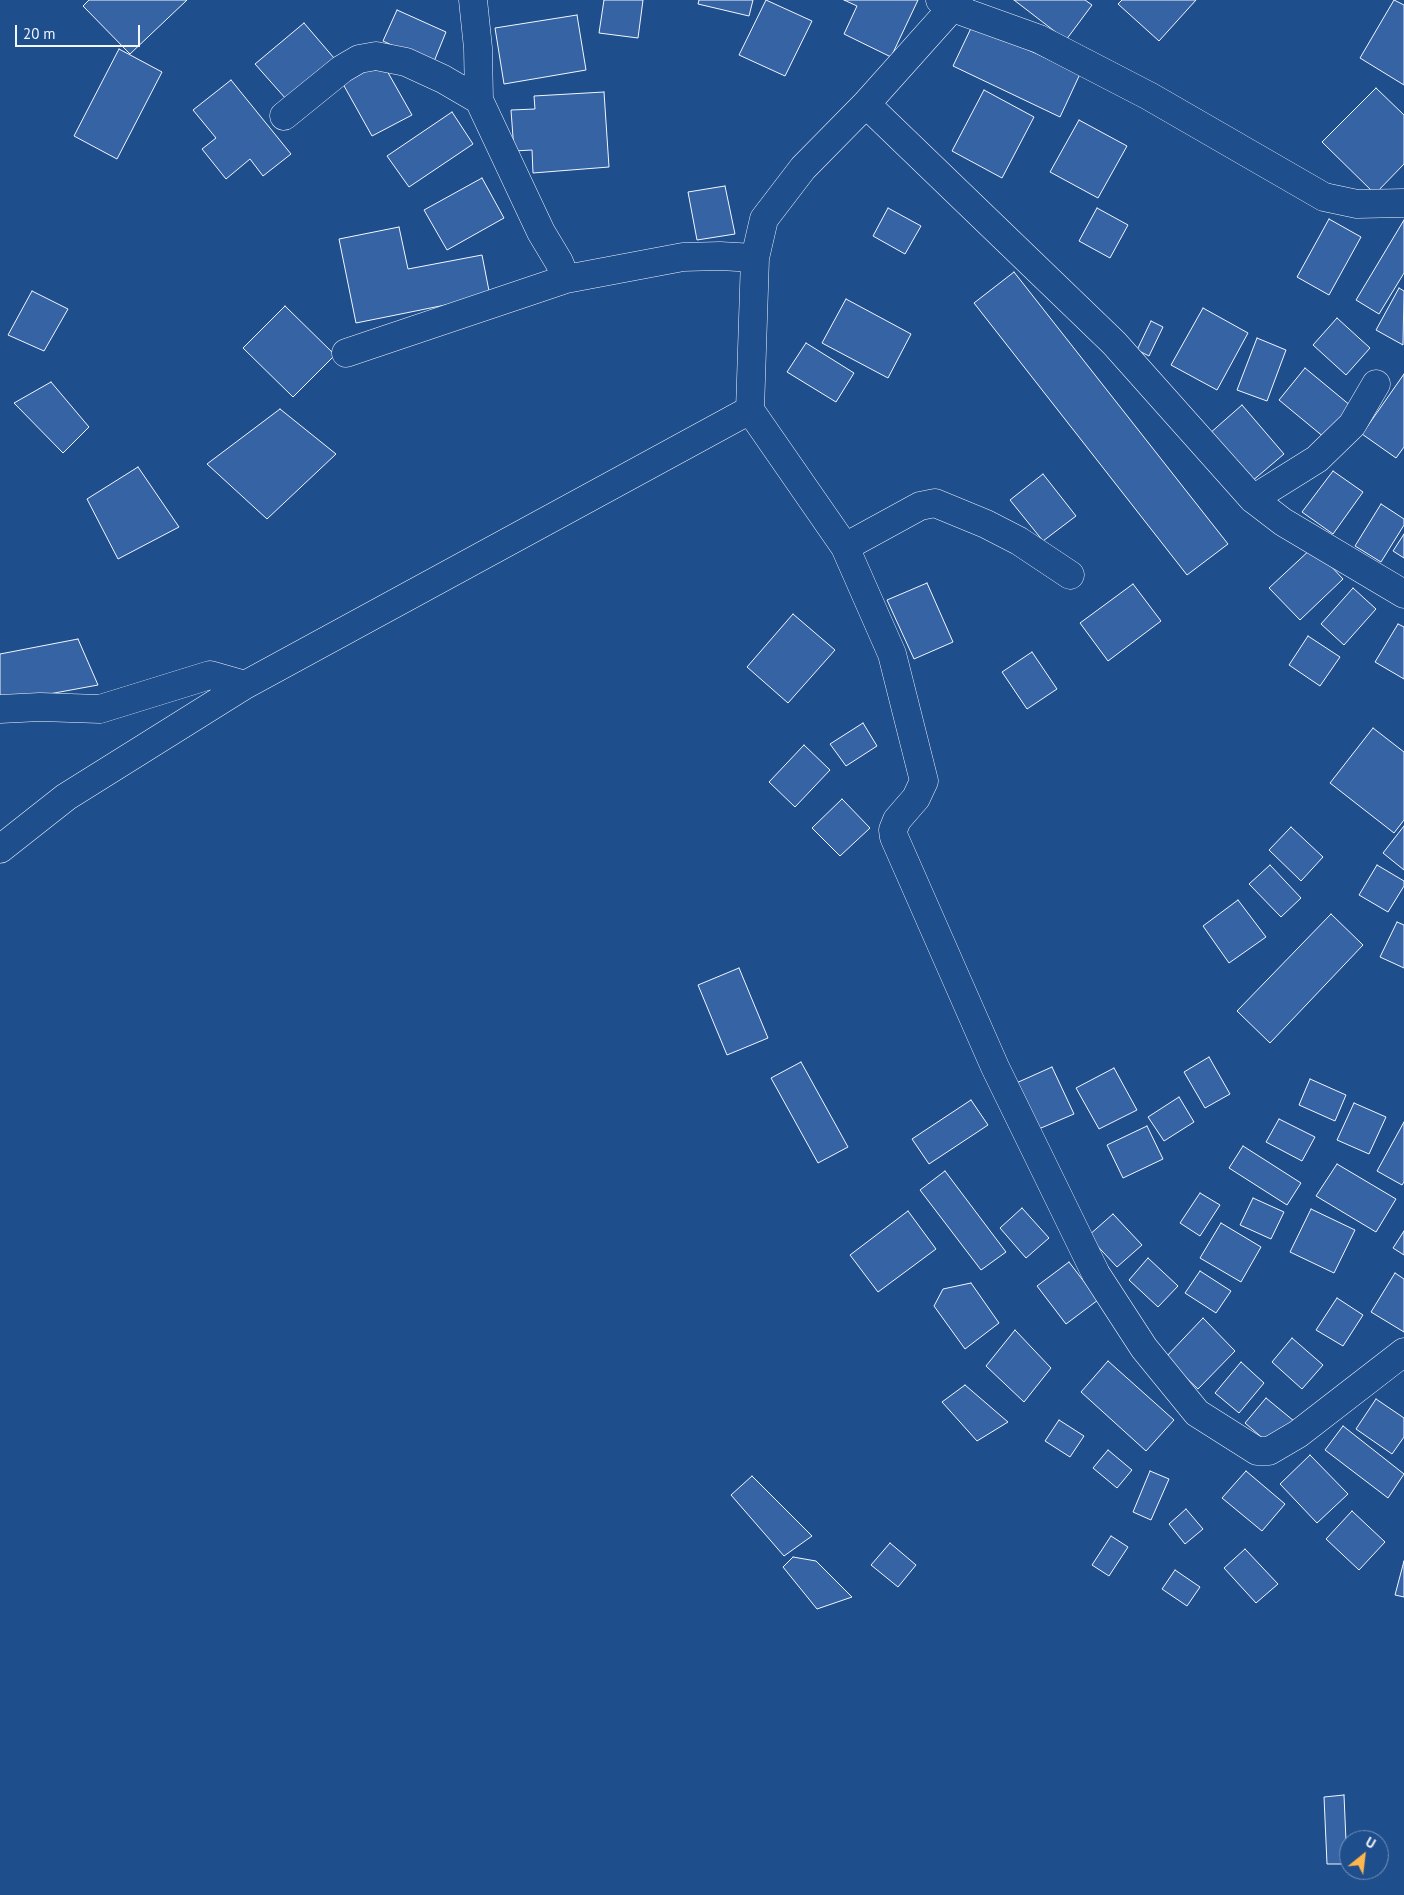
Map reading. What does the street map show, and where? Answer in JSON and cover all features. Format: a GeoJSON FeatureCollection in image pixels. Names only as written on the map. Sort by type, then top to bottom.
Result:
{"type":"FeatureCollection","features":[{"type":"Feature","properties":{"kind":"street"},"geometry":{"type":"LineString","coordinates":[[473,0],[478,48],[479,100],[541,232],[559,262],[566,279]]}},
{"type":"Feature","properties":{"kind":"street"},"geometry":{"type":"LineString","coordinates":[[1404,204],[1357,204],[1324,197],[1148,96],[1039,39],[950,3],[866,104],[803,168],[764,218],[755,258],[750,410],[845,547],[892,654],[924,780],[916,798],[897,820],[893,830],[894,837],[1012,1101],[1096,1274],[1144,1348],[1197,1412],[1257,1451],[1268,1450],[1298,1434],[1404,1352]]}},
{"type":"Feature","properties":{"kind":"street"},"geometry":{"type":"LineString","coordinates":[[284,116],[342,69],[359,59],[376,56],[406,62],[443,79],[479,100]]}},
{"type":"Feature","properties":{"kind":"street"},"geometry":{"type":"LineString","coordinates":[[866,104],[1114,343],[1253,499],[1283,522],[1404,594]]}},
{"type":"Feature","properties":{"kind":"street"},"geometry":{"type":"LineString","coordinates":[[346,353],[566,279],[683,257],[720,256],[755,258]]}},
{"type":"Feature","properties":{"kind":"street"},"geometry":{"type":"LineString","coordinates":[[1253,499],[1317,459],[1352,425],[1376,384]]}},
{"type":"Feature","properties":{"kind":"street"},"geometry":{"type":"LineString","coordinates":[[0,849],[66,797],[245,685],[750,410]]}},
{"type":"Feature","properties":{"kind":"street"},"geometry":{"type":"LineString","coordinates":[[845,547],[920,506],[935,503],[986,524],[1019,541],[1070,575]]}},
{"type":"Feature","properties":{"kind":"street"},"geometry":{"type":"LineString","coordinates":[[0,709],[40,707],[100,709],[210,675],[245,685]]}},
{"type":"Feature","properties":{"kind":"building"},"geometry":{"type":"Polygon","coordinates":[[[89,0],[187,0],[130,54],[83,6],[89,0]]]}},
{"type":"Feature","properties":{"kind":"building"},"geometry":{"type":"Polygon","coordinates":[[[604,0],[643,0],[638,38],[599,33],[604,0]]]}},
{"type":"Feature","properties":{"kind":"building"},"geometry":{"type":"Polygon","coordinates":[[[699,0],[753,0],[749,16],[698,4],[699,0]]]}},
{"type":"Feature","properties":{"kind":"building"},"geometry":{"type":"Polygon","coordinates":[[[766,0],[812,21],[785,76],[739,55],[766,0]]]}},
{"type":"Feature","properties":{"kind":"building"},"geometry":{"type":"Polygon","coordinates":[[[844,0],[918,0],[891,57],[844,34],[857,6],[844,0]]]}},
{"type":"Feature","properties":{"kind":"building"},"geometry":{"type":"Polygon","coordinates":[[[1014,0],[1085,0],[1092,5],[1066,40],[1014,0]]]}},
{"type":"Feature","properties":{"kind":"building"},"geometry":{"type":"Polygon","coordinates":[[[1122,0],[1196,0],[1159,41],[1118,4],[1122,0]]]}},
{"type":"Feature","properties":{"kind":"building"},"geometry":{"type":"Polygon","coordinates":[[[1394,0],[1404,5],[1404,85],[1360,58],[1394,0]]]}},
{"type":"Feature","properties":{"kind":"building"},"geometry":{"type":"Polygon","coordinates":[[[397,10],[446,32],[433,64],[383,41],[397,10]]]}},
{"type":"Feature","properties":{"kind":"building"},"geometry":{"type":"Polygon","coordinates":[[[577,15],[586,70],[504,84],[495,28],[577,15]]]}},
{"type":"Feature","properties":{"kind":"building"},"geometry":{"type":"Polygon","coordinates":[[[304,23],[334,58],[286,99],[255,64],[304,23]]]}},
{"type":"Feature","properties":{"kind":"building"},"geometry":{"type":"Polygon","coordinates":[[[973,24],[1080,74],[1060,117],[953,66],[973,24]]]}},
{"type":"Feature","properties":{"kind":"building"},"geometry":{"type":"Polygon","coordinates":[[[119,49],[162,72],[117,159],[74,136],[119,49]]]}},
{"type":"Feature","properties":{"kind":"building"},"geometry":{"type":"Polygon","coordinates":[[[382,62],[412,115],[372,136],[343,84],[382,62]]]}},
{"type":"Feature","properties":{"kind":"building"},"geometry":{"type":"Polygon","coordinates":[[[231,80],[291,154],[263,176],[250,159],[226,179],[202,149],[216,138],[193,110],[231,80]]]}},
{"type":"Feature","properties":{"kind":"building"},"geometry":{"type":"Polygon","coordinates":[[[1376,88],[1404,115],[1404,164],[1375,194],[1322,142],[1376,88]]]}},
{"type":"Feature","properties":{"kind":"building"},"geometry":{"type":"Polygon","coordinates":[[[984,90],[1034,117],[1002,178],[952,151],[984,90]]]}},
{"type":"Feature","properties":{"kind":"building"},"geometry":{"type":"Polygon","coordinates":[[[604,92],[609,167],[533,173],[532,150],[514,151],[511,110],[535,109],[534,96],[604,92]]]}},
{"type":"Feature","properties":{"kind":"building"},"geometry":{"type":"Polygon","coordinates":[[[452,112],[473,144],[409,187],[387,156],[452,112]]]}},
{"type":"Feature","properties":{"kind":"building"},"geometry":{"type":"Polygon","coordinates":[[[1079,120],[1127,146],[1098,198],[1050,172],[1079,120]]]}},
{"type":"Feature","properties":{"kind":"building"},"geometry":{"type":"Polygon","coordinates":[[[482,178],[504,218],[447,250],[424,210],[482,178]]]}},
{"type":"Feature","properties":{"kind":"building"},"geometry":{"type":"Polygon","coordinates":[[[725,186],[735,234],[697,240],[688,192],[725,186]]]}},
{"type":"Feature","properties":{"kind":"building"},"geometry":{"type":"Polygon","coordinates":[[[888,208],[921,226],[905,254],[873,236],[888,208]]]}},
{"type":"Feature","properties":{"kind":"building"},"geometry":{"type":"Polygon","coordinates":[[[1097,208],[1128,225],[1110,258],[1079,241],[1097,208]]]}},
{"type":"Feature","properties":{"kind":"building"},"geometry":{"type":"Polygon","coordinates":[[[1329,219],[1361,237],[1329,295],[1297,277],[1329,219]]]}},
{"type":"Feature","properties":{"kind":"building"},"geometry":{"type":"Polygon","coordinates":[[[1404,220],[1404,273],[1379,314],[1356,300],[1404,220]]]}},
{"type":"Feature","properties":{"kind":"building"},"geometry":{"type":"Polygon","coordinates":[[[399,227],[408,269],[482,255],[490,296],[356,323],[339,239],[399,227]]]}},
{"type":"Feature","properties":{"kind":"building"},"geometry":{"type":"Polygon","coordinates":[[[1014,272],[1228,544],[1187,575],[974,303],[1014,272]]]}},
{"type":"Feature","properties":{"kind":"building"},"geometry":{"type":"Polygon","coordinates":[[[1399,288],[1404,291],[1403,345],[1376,330],[1399,288]]]}},
{"type":"Feature","properties":{"kind":"building"},"geometry":{"type":"Polygon","coordinates":[[[32,291],[68,309],[44,351],[8,335],[32,291]]]}},
{"type":"Feature","properties":{"kind":"building"},"geometry":{"type":"Polygon","coordinates":[[[846,299],[911,334],[888,378],[822,343],[846,299]]]}},
{"type":"Feature","properties":{"kind":"building"},"geometry":{"type":"Polygon","coordinates":[[[285,306],[335,355],[293,397],[243,348],[285,306]]]}},
{"type":"Feature","properties":{"kind":"building"},"geometry":{"type":"Polygon","coordinates":[[[1203,308],[1248,333],[1217,390],[1171,365],[1203,308]]]}},
{"type":"Feature","properties":{"kind":"building"},"geometry":{"type":"Polygon","coordinates":[[[1337,318],[1370,348],[1346,375],[1313,345],[1337,318]]]}},
{"type":"Feature","properties":{"kind":"building"},"geometry":{"type":"Polygon","coordinates":[[[1151,321],[1163,327],[1149,356],[1137,350],[1151,321]]]}},
{"type":"Feature","properties":{"kind":"building"},"geometry":{"type":"Polygon","coordinates":[[[1257,338],[1286,350],[1267,401],[1237,390],[1257,338]]]}},
{"type":"Feature","properties":{"kind":"building"},"geometry":{"type":"Polygon","coordinates":[[[806,343],[854,373],[836,402],[787,372],[806,343]]]}},
{"type":"Feature","properties":{"kind":"building"},"geometry":{"type":"Polygon","coordinates":[[[1305,368],[1351,406],[1325,438],[1279,400],[1305,368]]]}},
{"type":"Feature","properties":{"kind":"building"},"geometry":{"type":"Polygon","coordinates":[[[1404,374],[1404,447],[1396,458],[1362,434],[1404,374]]]}},
{"type":"Feature","properties":{"kind":"building"},"geometry":{"type":"Polygon","coordinates":[[[51,382],[89,427],[63,453],[14,403],[51,382]]]}},
{"type":"Feature","properties":{"kind":"building"},"geometry":{"type":"Polygon","coordinates":[[[1242,405],[1284,454],[1251,482],[1209,434],[1242,405]]]}},
{"type":"Feature","properties":{"kind":"building"},"geometry":{"type":"Polygon","coordinates":[[[280,409],[336,454],[267,519],[207,464],[280,409]]]}},
{"type":"Feature","properties":{"kind":"building"},"geometry":{"type":"Polygon","coordinates":[[[138,467],[179,527],[118,559],[87,499],[138,467]]]}},
{"type":"Feature","properties":{"kind":"building"},"geometry":{"type":"Polygon","coordinates":[[[1333,471],[1363,492],[1333,534],[1302,512],[1333,471]]]}},
{"type":"Feature","properties":{"kind":"building"},"geometry":{"type":"Polygon","coordinates":[[[1043,474],[1076,516],[1043,541],[1010,500],[1043,474]]]}},
{"type":"Feature","properties":{"kind":"building"},"geometry":{"type":"Polygon","coordinates":[[[1381,504],[1404,519],[1404,525],[1381,562],[1355,546],[1381,504]]]}},
{"type":"Feature","properties":{"kind":"building"},"geometry":{"type":"Polygon","coordinates":[[[1404,534],[1404,558],[1393,551],[1404,534]]]}},
{"type":"Feature","properties":{"kind":"building"},"geometry":{"type":"Polygon","coordinates":[[[1313,547],[1343,579],[1300,620],[1269,588],[1313,547]]]}},
{"type":"Feature","properties":{"kind":"building"},"geometry":{"type":"Polygon","coordinates":[[[927,583],[953,642],[914,659],[887,600],[927,583]]]}},
{"type":"Feature","properties":{"kind":"building"},"geometry":{"type":"Polygon","coordinates":[[[1133,584],[1161,621],[1108,661],[1080,623],[1133,584]]]}},
{"type":"Feature","properties":{"kind":"building"},"geometry":{"type":"Polygon","coordinates":[[[1353,588],[1376,609],[1344,645],[1321,624],[1353,588]]]}},
{"type":"Feature","properties":{"kind":"building"},"geometry":{"type":"Polygon","coordinates":[[[793,614],[835,650],[788,703],[747,667],[793,614]]]}},
{"type":"Feature","properties":{"kind":"building"},"geometry":{"type":"Polygon","coordinates":[[[1398,624],[1404,627],[1404,679],[1375,662],[1398,624]]]}},
{"type":"Feature","properties":{"kind":"building"},"geometry":{"type":"Polygon","coordinates":[[[1308,636],[1340,657],[1320,686],[1289,665],[1308,636]]]}},
{"type":"Feature","properties":{"kind":"building"},"geometry":{"type":"Polygon","coordinates":[[[78,639],[98,685],[0,703],[0,654],[78,639]]]}},
{"type":"Feature","properties":{"kind":"building"},"geometry":{"type":"Polygon","coordinates":[[[1032,652],[1057,689],[1027,709],[1002,672],[1032,652]]]}},
{"type":"Feature","properties":{"kind":"building"},"geometry":{"type":"Polygon","coordinates":[[[863,723],[877,746],[846,766],[830,744],[863,723]]]}},
{"type":"Feature","properties":{"kind":"building"},"geometry":{"type":"Polygon","coordinates":[[[1373,728],[1404,752],[1404,820],[1394,833],[1330,783],[1373,728]]]}},
{"type":"Feature","properties":{"kind":"building"},"geometry":{"type":"Polygon","coordinates":[[[804,745],[830,770],[795,807],[769,782],[804,745]]]}},
{"type":"Feature","properties":{"kind":"building"},"geometry":{"type":"Polygon","coordinates":[[[842,799],[870,828],[840,856],[812,828],[842,799]]]}},
{"type":"Feature","properties":{"kind":"building"},"geometry":{"type":"Polygon","coordinates":[[[1404,826],[1404,870],[1383,853],[1404,826]]]}},
{"type":"Feature","properties":{"kind":"building"},"geometry":{"type":"Polygon","coordinates":[[[1291,827],[1323,857],[1301,881],[1269,850],[1291,827]]]}},
{"type":"Feature","properties":{"kind":"building"},"geometry":{"type":"Polygon","coordinates":[[[1270,865],[1301,898],[1281,917],[1249,884],[1270,865]]]}},
{"type":"Feature","properties":{"kind":"building"},"geometry":{"type":"Polygon","coordinates":[[[1377,865],[1404,881],[1404,886],[1388,912],[1359,895],[1377,865]]]}},
{"type":"Feature","properties":{"kind":"building"},"geometry":{"type":"Polygon","coordinates":[[[1238,900],[1266,937],[1229,963],[1203,926],[1238,900]]]}},
{"type":"Feature","properties":{"kind":"building"},"geometry":{"type":"Polygon","coordinates":[[[1331,914],[1363,945],[1270,1043],[1237,1011],[1331,914]]]}},
{"type":"Feature","properties":{"kind":"building"},"geometry":{"type":"Polygon","coordinates":[[[1397,922],[1404,925],[1404,968],[1380,957],[1397,922]]]}},
{"type":"Feature","properties":{"kind":"building"},"geometry":{"type":"Polygon","coordinates":[[[739,968],[768,1038],[727,1055],[698,985],[739,968]]]}},
{"type":"Feature","properties":{"kind":"building"},"geometry":{"type":"Polygon","coordinates":[[[1209,1057],[1230,1094],[1205,1108],[1184,1072],[1209,1057]]]}},
{"type":"Feature","properties":{"kind":"building"},"geometry":{"type":"Polygon","coordinates":[[[801,1062],[848,1147],[818,1163],[771,1078],[801,1062]]]}},
{"type":"Feature","properties":{"kind":"building"},"geometry":{"type":"Polygon","coordinates":[[[1052,1067],[1074,1114],[1034,1131],[1014,1084],[1052,1067]]]}},
{"type":"Feature","properties":{"kind":"building"},"geometry":{"type":"Polygon","coordinates":[[[1114,1068],[1137,1110],[1099,1129],[1076,1088],[1114,1068]]]}},
{"type":"Feature","properties":{"kind":"building"},"geometry":{"type":"Polygon","coordinates":[[[1310,1079],[1346,1095],[1335,1121],[1299,1105],[1310,1079]]]}},
{"type":"Feature","properties":{"kind":"building"},"geometry":{"type":"Polygon","coordinates":[[[1179,1097],[1194,1122],[1164,1141],[1148,1117],[1179,1097]]]}},
{"type":"Feature","properties":{"kind":"building"},"geometry":{"type":"Polygon","coordinates":[[[971,1100],[988,1125],[929,1164],[912,1139],[971,1100]]]}},
{"type":"Feature","properties":{"kind":"building"},"geometry":{"type":"Polygon","coordinates":[[[1354,1103],[1386,1117],[1369,1154],[1337,1140],[1354,1103]]]}},
{"type":"Feature","properties":{"kind":"building"},"geometry":{"type":"Polygon","coordinates":[[[1279,1119],[1315,1137],[1302,1161],[1266,1142],[1279,1119]]]}},
{"type":"Feature","properties":{"kind":"building"},"geometry":{"type":"Polygon","coordinates":[[[1404,1122],[1404,1182],[1402,1185],[1377,1171],[1404,1122]]]}},
{"type":"Feature","properties":{"kind":"building"},"geometry":{"type":"Polygon","coordinates":[[[1147,1126],[1163,1159],[1123,1178],[1107,1145],[1147,1126]]]}},
{"type":"Feature","properties":{"kind":"building"},"geometry":{"type":"Polygon","coordinates":[[[1243,1146],[1301,1183],[1287,1205],[1229,1168],[1243,1146]]]}},
{"type":"Feature","properties":{"kind":"building"},"geometry":{"type":"Polygon","coordinates":[[[1337,1164],[1396,1199],[1376,1232],[1316,1196],[1337,1164]]]}},
{"type":"Feature","properties":{"kind":"building"},"geometry":{"type":"Polygon","coordinates":[[[945,1171],[1006,1252],[981,1270],[920,1190],[945,1171]]]}},
{"type":"Feature","properties":{"kind":"building"},"geometry":{"type":"Polygon","coordinates":[[[1200,1193],[1220,1205],[1200,1236],[1180,1223],[1200,1193]]]}},
{"type":"Feature","properties":{"kind":"building"},"geometry":{"type":"Polygon","coordinates":[[[1253,1198],[1284,1212],[1271,1239],[1240,1225],[1253,1198]]]}},
{"type":"Feature","properties":{"kind":"building"},"geometry":{"type":"Polygon","coordinates":[[[1022,1208],[1049,1238],[1026,1258],[1000,1228],[1022,1208]]]}},
{"type":"Feature","properties":{"kind":"building"},"geometry":{"type":"Polygon","coordinates":[[[1311,1209],[1355,1230],[1334,1273],[1290,1252],[1311,1209]]]}},
{"type":"Feature","properties":{"kind":"building"},"geometry":{"type":"Polygon","coordinates":[[[908,1211],[936,1249],[878,1292],[850,1255],[908,1211]]]}},
{"type":"Feature","properties":{"kind":"building"},"geometry":{"type":"Polygon","coordinates":[[[1113,1214],[1142,1245],[1117,1267],[1088,1236],[1113,1214]]]}},
{"type":"Feature","properties":{"kind":"building"},"geometry":{"type":"Polygon","coordinates":[[[1221,1223],[1261,1247],[1241,1282],[1200,1258],[1221,1223]]]}},
{"type":"Feature","properties":{"kind":"building"},"geometry":{"type":"Polygon","coordinates":[[[1404,1231],[1404,1255],[1393,1248],[1404,1231]]]}},
{"type":"Feature","properties":{"kind":"building"},"geometry":{"type":"Polygon","coordinates":[[[1148,1258],[1178,1286],[1158,1307],[1129,1280],[1148,1258]]]}},
{"type":"Feature","properties":{"kind":"building"},"geometry":{"type":"Polygon","coordinates":[[[1069,1262],[1098,1300],[1066,1324],[1037,1286],[1069,1262]]]}},
{"type":"Feature","properties":{"kind":"building"},"geometry":{"type":"Polygon","coordinates":[[[1200,1271],[1231,1291],[1216,1313],[1185,1293],[1200,1271]]]}},
{"type":"Feature","properties":{"kind":"building"},"geometry":{"type":"Polygon","coordinates":[[[1395,1273],[1404,1279],[1404,1332],[1371,1312],[1395,1273]]]}},
{"type":"Feature","properties":{"kind":"building"},"geometry":{"type":"Polygon","coordinates":[[[971,1283],[999,1323],[965,1349],[934,1306],[943,1289],[971,1283]]]}},
{"type":"Feature","properties":{"kind":"building"},"geometry":{"type":"Polygon","coordinates":[[[1337,1298],[1363,1315],[1343,1346],[1316,1330],[1337,1298]]]}},
{"type":"Feature","properties":{"kind":"building"},"geometry":{"type":"Polygon","coordinates":[[[1203,1318],[1235,1351],[1198,1389],[1165,1358],[1203,1318]]]}},
{"type":"Feature","properties":{"kind":"building"},"geometry":{"type":"Polygon","coordinates":[[[1015,1330],[1051,1368],[1024,1402],[986,1366],[1015,1330]]]}},
{"type":"Feature","properties":{"kind":"building"},"geometry":{"type":"Polygon","coordinates":[[[1292,1338],[1323,1365],[1302,1389],[1272,1362],[1292,1338]]]}},
{"type":"Feature","properties":{"kind":"building"},"geometry":{"type":"Polygon","coordinates":[[[1108,1361],[1174,1420],[1146,1451],[1081,1392],[1108,1361]]]}},
{"type":"Feature","properties":{"kind":"building"},"geometry":{"type":"Polygon","coordinates":[[[1241,1362],[1264,1383],[1239,1413],[1215,1393],[1241,1362]]]}},
{"type":"Feature","properties":{"kind":"building"},"geometry":{"type":"Polygon","coordinates":[[[965,1385],[1008,1422],[977,1441],[942,1402],[965,1385]]]}},
{"type":"Feature","properties":{"kind":"building"},"geometry":{"type":"Polygon","coordinates":[[[1266,1398],[1294,1421],[1273,1447],[1245,1423],[1266,1398]]]}},
{"type":"Feature","properties":{"kind":"building"},"geometry":{"type":"Polygon","coordinates":[[[1376,1399],[1404,1418],[1404,1437],[1392,1454],[1356,1429],[1376,1399]]]}},
{"type":"Feature","properties":{"kind":"building"},"geometry":{"type":"Polygon","coordinates":[[[1059,1420],[1084,1436],[1070,1457],[1045,1441],[1059,1420]]]}},
{"type":"Feature","properties":{"kind":"building"},"geometry":{"type":"Polygon","coordinates":[[[1343,1426],[1404,1474],[1388,1498],[1325,1450],[1343,1426]]]}},
{"type":"Feature","properties":{"kind":"building"},"geometry":{"type":"Polygon","coordinates":[[[1108,1450],[1132,1470],[1117,1488],[1093,1468],[1108,1450]]]}},
{"type":"Feature","properties":{"kind":"building"},"geometry":{"type":"Polygon","coordinates":[[[1310,1455],[1348,1494],[1317,1523],[1280,1484],[1310,1455]]]}},
{"type":"Feature","properties":{"kind":"building"},"geometry":{"type":"Polygon","coordinates":[[[1150,1471],[1169,1479],[1151,1520],[1133,1512],[1150,1471]]]}},
{"type":"Feature","properties":{"kind":"building"},"geometry":{"type":"Polygon","coordinates":[[[1246,1471],[1285,1504],[1262,1531],[1222,1498],[1246,1471]]]}},
{"type":"Feature","properties":{"kind":"building"},"geometry":{"type":"Polygon","coordinates":[[[752,1476],[812,1536],[784,1556],[731,1495],[752,1476]]]}},
{"type":"Feature","properties":{"kind":"building"},"geometry":{"type":"Polygon","coordinates":[[[1186,1509],[1203,1529],[1185,1544],[1169,1524],[1186,1509]]]}},
{"type":"Feature","properties":{"kind":"building"},"geometry":{"type":"Polygon","coordinates":[[[1352,1511],[1385,1542],[1359,1570],[1326,1539],[1352,1511]]]}},
{"type":"Feature","properties":{"kind":"building"},"geometry":{"type":"Polygon","coordinates":[[[1111,1536],[1128,1547],[1109,1576],[1092,1565],[1111,1536]]]}},
{"type":"Feature","properties":{"kind":"building"},"geometry":{"type":"Polygon","coordinates":[[[890,1543],[916,1565],[898,1587],[871,1565],[890,1543]]]}},
{"type":"Feature","properties":{"kind":"building"},"geometry":{"type":"Polygon","coordinates":[[[1245,1549],[1278,1584],[1256,1603],[1224,1568],[1245,1549]]]}},
{"type":"Feature","properties":{"kind":"building"},"geometry":{"type":"Polygon","coordinates":[[[793,1557],[816,1561],[852,1597],[817,1609],[783,1567],[793,1557]]]}},
{"type":"Feature","properties":{"kind":"building"},"geometry":{"type":"Polygon","coordinates":[[[1404,1561],[1404,1597],[1395,1595],[1404,1561]]]}},
{"type":"Feature","properties":{"kind":"building"},"geometry":{"type":"Polygon","coordinates":[[[1175,1570],[1200,1587],[1187,1606],[1162,1589],[1175,1570]]]}},
{"type":"Feature","properties":{"kind":"building"},"geometry":{"type":"Polygon","coordinates":[[[1344,1795],[1346,1830],[1339,1830],[1339,1864],[1327,1864],[1324,1797],[1344,1795]]]}}]}
